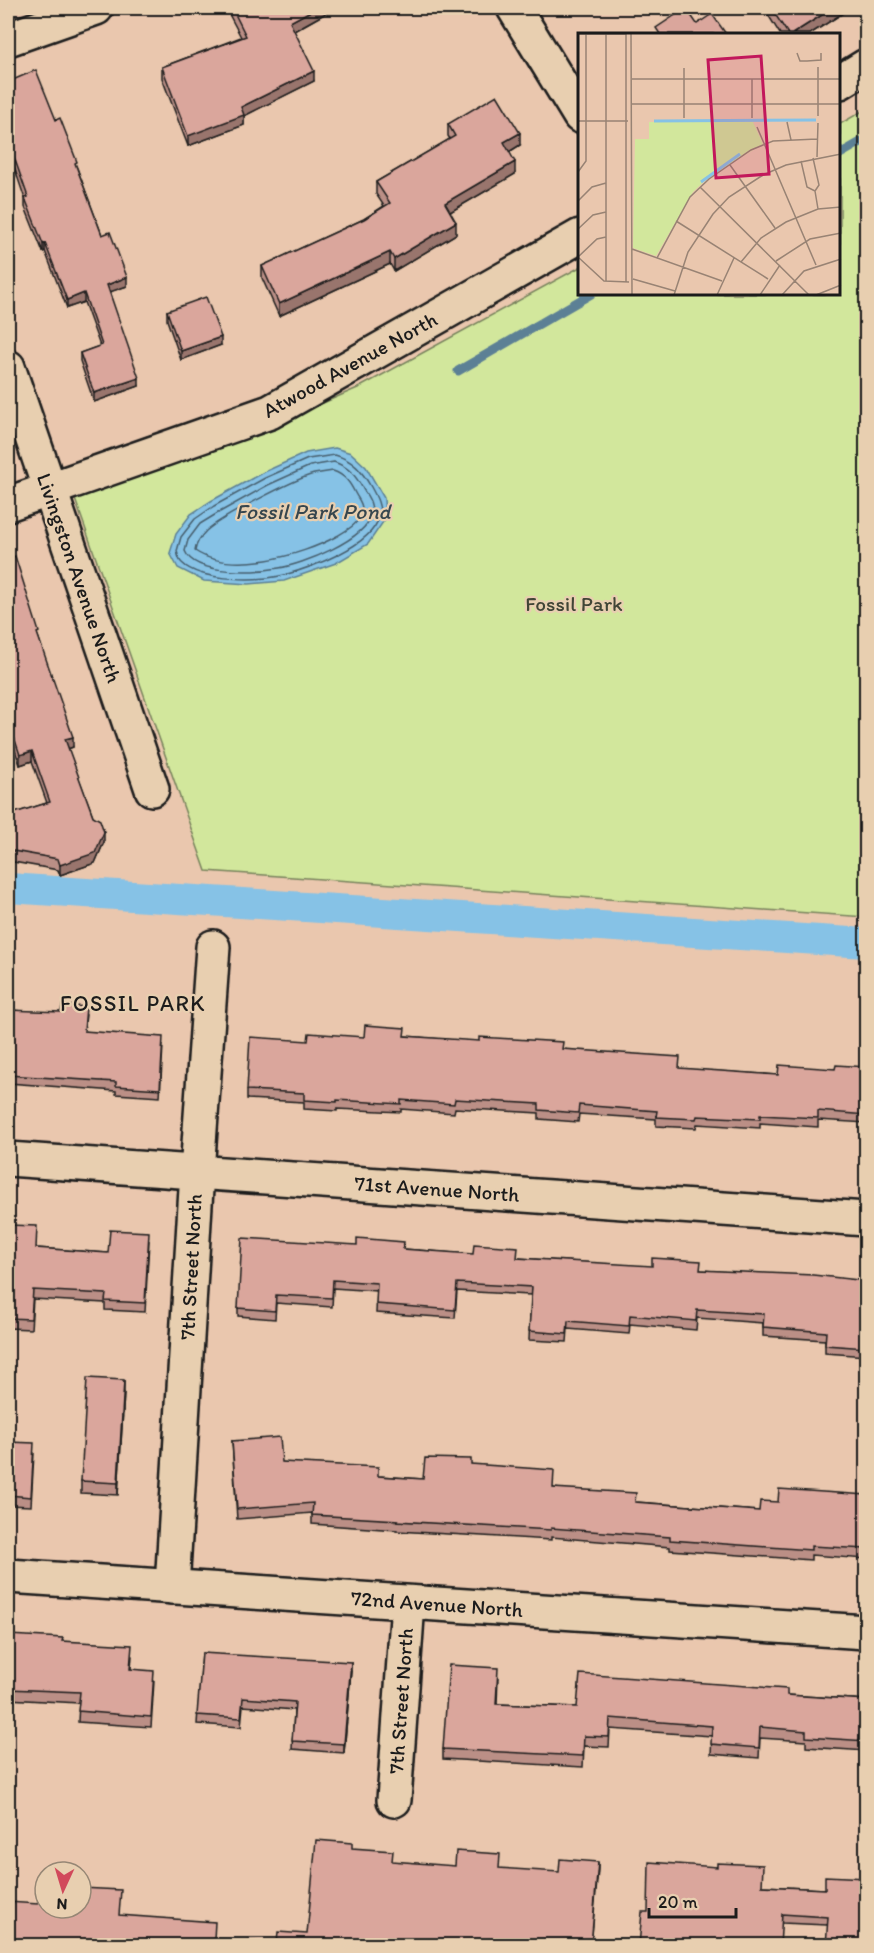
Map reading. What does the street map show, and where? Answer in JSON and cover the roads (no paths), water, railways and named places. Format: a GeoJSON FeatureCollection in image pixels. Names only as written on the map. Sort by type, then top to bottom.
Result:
{"type":"FeatureCollection","features":[{"type":"Feature","properties":{"kind":"street"},"geometry":{"type":"LineString","coordinates":[[8,39],[96,8]]}},
{"type":"Feature","properties":{"kind":"street"},"geometry":{"type":"LineString","coordinates":[[514,8],[578,113]]}},
{"type":"Feature","properties":{"kind":"street"},"geometry":{"type":"LineString","coordinates":[[841,81],[867,66]]}},
{"type":"Feature","properties":{"kind":"street","name":"Atwood Avenue North"},"geometry":{"type":"LineString","coordinates":[[8,504],[270,412],[578,237]]}},
{"type":"Feature","properties":{"kind":"street","name":"Livingston Avenue North"},"geometry":{"type":"LineString","coordinates":[[8,367],[48,490],[152,789]]}},
{"type":"Feature","properties":{"kind":"street","name":"7th Street North"},"geometry":{"type":"LineString","coordinates":[[172,1587],[213,947]]}},
{"type":"Feature","properties":{"kind":"street","name":"71st Avenue North"},"geometry":{"type":"LineString","coordinates":[[8,1159],[867,1219]]}},
{"type":"Feature","properties":{"kind":"street","name":"72nd Avenue North"},"geometry":{"type":"LineString","coordinates":[[8,1576],[867,1632]]}},
{"type":"Feature","properties":{"kind":"street","name":"7th Street North"},"geometry":{"type":"LineString","coordinates":[[394,1800],[408,1602]]}},
{"type":"Feature","properties":{"kind":"water","name":"Fossil Park Pond"},"geometry":{"type":"Polygon","coordinates":[[[335,448],[351,453],[366,467],[384,498],[385,519],[368,544],[336,563],[284,581],[249,584],[204,581],[178,568],[170,553],[176,534],[191,514],[262,473],[306,453],[335,448]]]}},
{"type":"Feature","properties":{"kind":"waterway"},"geometry":{"type":"LineString","coordinates":[[841,153],[866,139]]}},
{"type":"Feature","properties":{"kind":"waterway"},"geometry":{"type":"LineString","coordinates":[[458,371],[588,296]]}},
{"type":"Feature","properties":{"kind":"waterway"},"geometry":{"type":"LineString","coordinates":[[8,888],[866,943]]}},
{"type":"Feature","properties":{"kind":"district","name":"FOSSIL PARK"},"geometry":{"type":"Point","coordinates":[133,1003]}},
{"type":"Feature","properties":{"kind":"park label","name":"Fossil Park"},"geometry":{"type":"Point","coordinates":[574,604]}}]}
